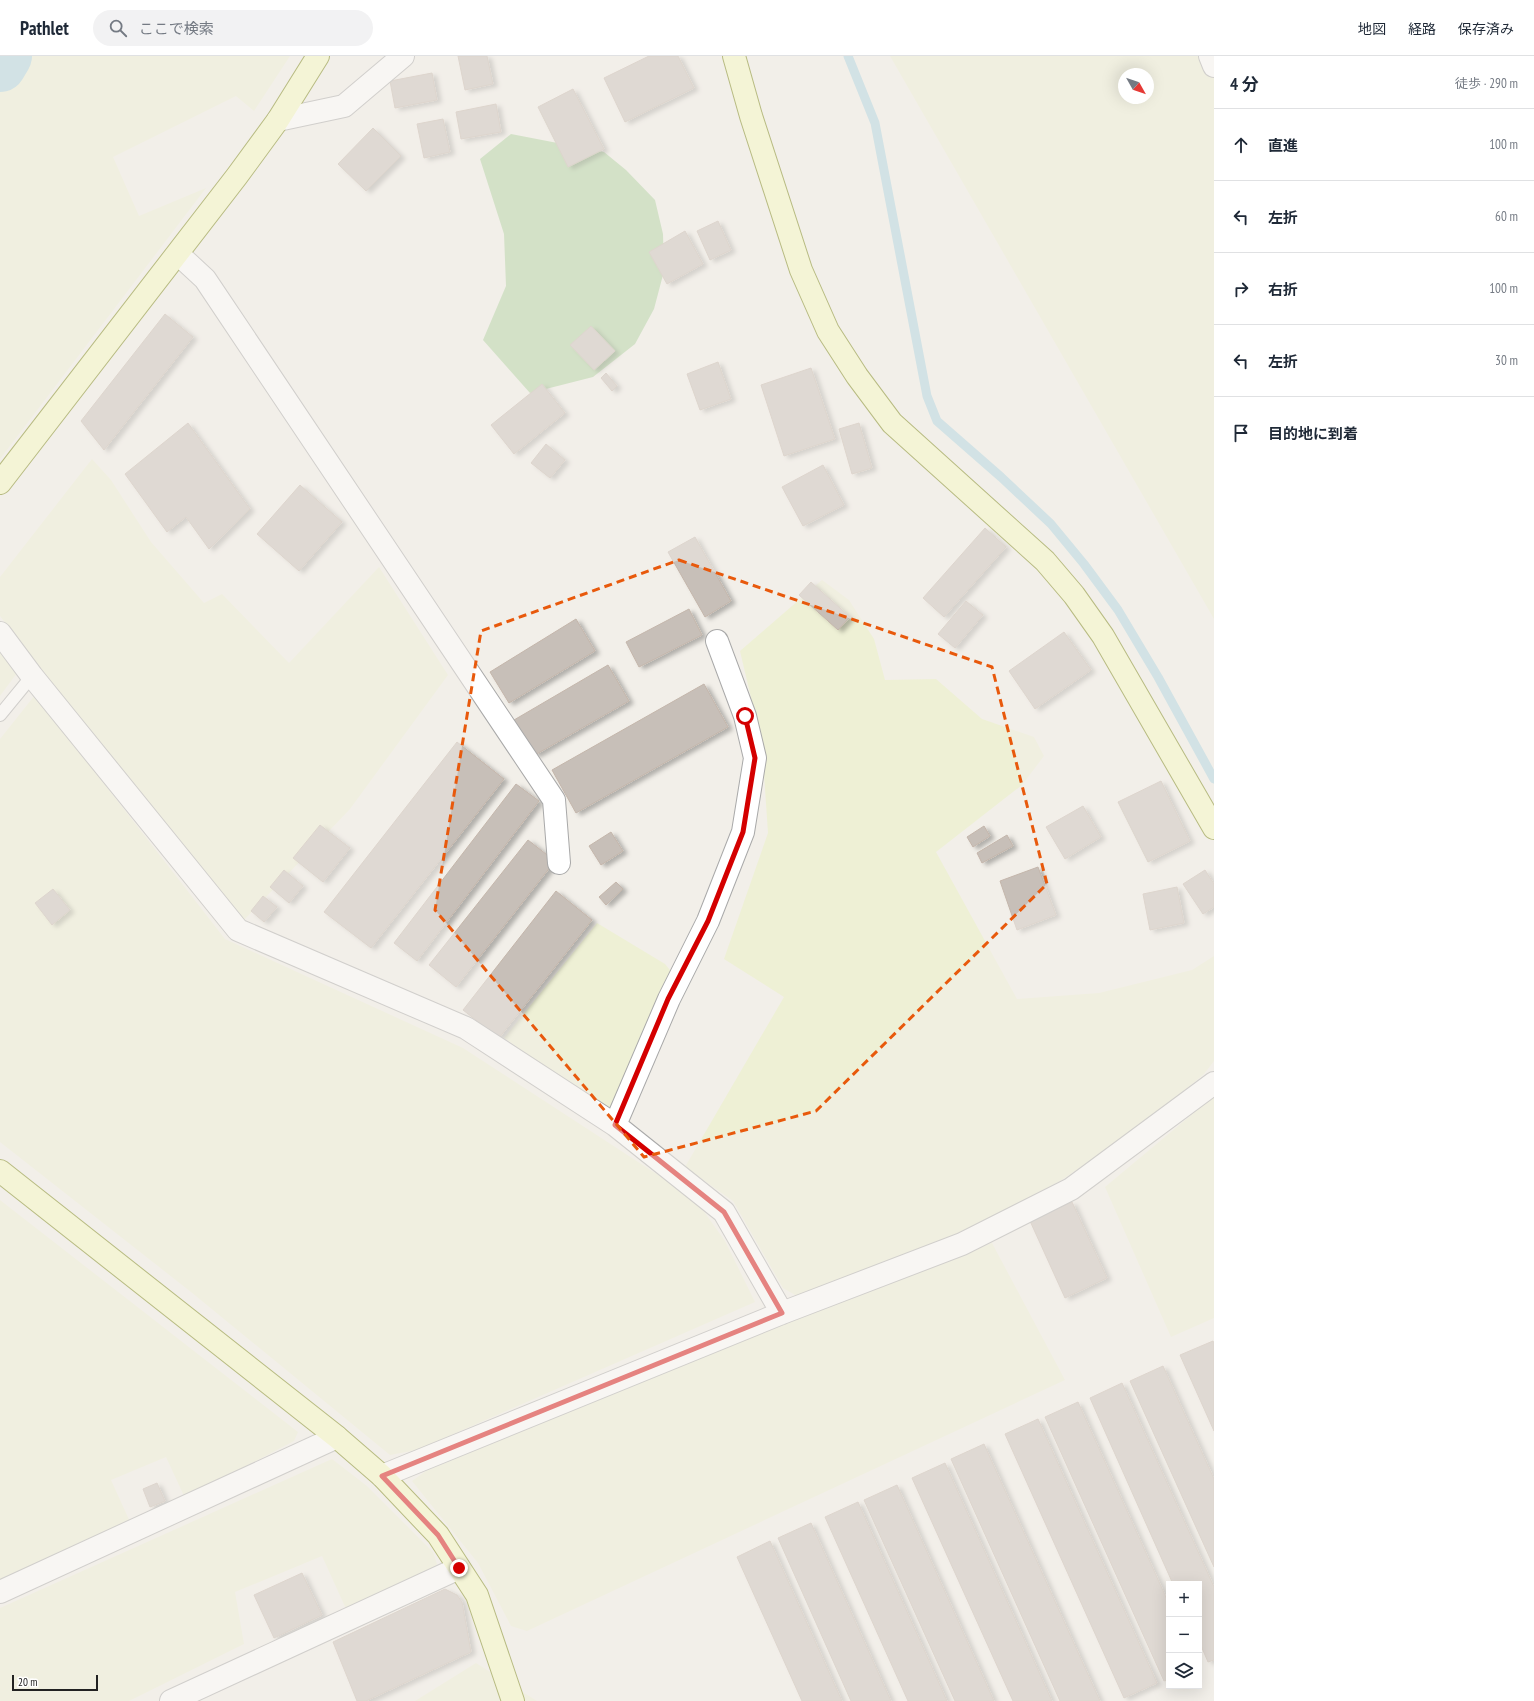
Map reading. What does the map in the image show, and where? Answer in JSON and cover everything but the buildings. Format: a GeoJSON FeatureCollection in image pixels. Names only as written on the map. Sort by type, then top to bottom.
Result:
{"type":"FeatureCollection","features":[{"type":"Feature","properties":{"kind":"street"},"geometry":{"type":"LineString","coordinates":[[0,483],[178,254],[278,120],[318,56]]}},
{"type":"Feature","properties":{"kind":"street"},"geometry":{"type":"LineString","coordinates":[[278,120],[344,106],[403,56]]}},
{"type":"Feature","properties":{"kind":"street"},"geometry":{"type":"LineString","coordinates":[[734,56],[751,116],[801,270],[828,331],[857,376],[892,423],[1045,561],[1074,595],[1103,636],[1214,828]]}},
{"type":"Feature","properties":{"kind":"street"},"geometry":{"type":"LineString","coordinates":[[1210,56],[1214,66]]}},
{"type":"Feature","properties":{"kind":"street"},"geometry":{"type":"LineString","coordinates":[[178,254],[205,280],[554,800],[559,863]]}},
{"type":"Feature","properties":{"kind":"street"},"geometry":{"type":"LineString","coordinates":[[0,633],[32,676],[238,930],[466,1028],[615,1125],[724,1212],[782,1313]]}},
{"type":"Feature","properties":{"kind":"street"},"geometry":{"type":"LineString","coordinates":[[615,1125],[668,999],[708,921],[743,832],[755,758],[745,716],[717,641]]}},
{"type":"Feature","properties":{"kind":"street"},"geometry":{"type":"LineString","coordinates":[[382,1476],[782,1313],[962,1244],[1071,1189],[1214,1083]]}},
{"type":"Feature","properties":{"kind":"street"},"geometry":{"type":"LineString","coordinates":[[0,1171],[337,1437],[382,1476],[438,1535],[477,1595],[514,1701]]}},
{"type":"Feature","properties":{"kind":"street"},"geometry":{"type":"LineString","coordinates":[[0,1592],[337,1437]]}},
{"type":"Feature","properties":{"kind":"street"},"geometry":{"type":"LineString","coordinates":[[171,1701],[459,1568]]}},
{"type":"Feature","properties":{"kind":"lane"},"geometry":{"type":"LineString","coordinates":[[0,715],[32,676]]}},
{"type":"Feature","properties":{"kind":"highlighted area"},"geometry":{"type":"Polygon","coordinates":[[[679,560],[992,667],[1047,884],[816,1111],[644,1157],[435,910],[481,631],[679,560]]]}},
{"type":"Feature","properties":{"kind":"green space"},"geometry":{"type":"Polygon","coordinates":[[[0,56],[290,56],[254,111],[236,96],[113,157],[139,216],[206,188],[0,459],[0,56]]]}},
{"type":"Feature","properties":{"kind":"green space"},"geometry":{"type":"Polygon","coordinates":[[[890,56],[1214,56],[1214,619],[890,56]]]}},
{"type":"Feature","properties":{"kind":"green space"},"geometry":{"type":"Polygon","coordinates":[[[511,134],[604,152],[626,170],[655,200],[663,234],[664,271],[654,309],[635,344],[593,377],[530,393],[483,340],[506,286],[504,234],[480,159],[511,134]]]}},
{"type":"Feature","properties":{"kind":"green space"},"geometry":{"type":"Polygon","coordinates":[[[92,459],[111,480],[151,542],[204,603],[222,594],[289,663],[379,567],[448,675],[350,809],[243,921],[84,726],[0,616],[0,577],[92,459]]]}},
{"type":"Feature","properties":{"kind":"green space"},"geometry":{"type":"Polygon","coordinates":[[[822,580],[849,600],[874,639],[885,680],[936,679],[982,719],[1034,737],[1044,756],[1022,785],[936,852],[1017,999],[1099,993],[1192,970],[1214,956],[1214,1061],[1204,1074],[1140,1128],[1060,1181],[939,1245],[797,1296],[783,1288],[733,1201],[685,1167],[784,997],[724,959],[768,833],[762,744],[740,651],[822,580]]]}},
{"type":"Feature","properties":{"kind":"green space"},"geometry":{"type":"Polygon","coordinates":[[[0,646],[17,673],[0,696],[0,646]]]}},
{"type":"Feature","properties":{"kind":"green space"},"geometry":{"type":"Polygon","coordinates":[[[35,695],[225,939],[463,1048],[695,1199],[725,1241],[755,1302],[417,1450],[390,1455],[191,1292],[0,1142],[0,739],[35,695]]]}},
{"type":"Feature","properties":{"kind":"green space"},"geometry":{"type":"Polygon","coordinates":[[[597,923],[665,964],[674,975],[612,1114],[504,1038],[597,923]]]}},
{"type":"Feature","properties":{"kind":"green space"},"geometry":{"type":"Polygon","coordinates":[[[1214,1096],[1214,1318],[1171,1337],[1105,1187],[1214,1096]]]}},
{"type":"Feature","properties":{"kind":"green space"},"geometry":{"type":"Polygon","coordinates":[[[0,1200],[298,1432],[294,1441],[185,1498],[166,1457],[111,1480],[131,1524],[0,1583],[0,1200]]]}},
{"type":"Feature","properties":{"kind":"green space"},"geometry":{"type":"Polygon","coordinates":[[[992,1243],[1065,1380],[527,1631],[511,1626],[478,1563],[412,1481],[426,1471],[663,1372],[992,1243]]]}},
{"type":"Feature","properties":{"kind":"green space"},"geometry":{"type":"Polygon","coordinates":[[[332,1459],[367,1486],[433,1552],[437,1564],[433,1571],[347,1611],[322,1556],[235,1592],[244,1644],[129,1701],[0,1701],[0,1608],[332,1459]]]}},
{"type":"Feature","properties":{"kind":"green space"},"geometry":{"type":"Polygon","coordinates":[[[476,1663],[537,1701],[415,1701],[476,1663]]]}},
{"type":"Feature","properties":{"kind":"waterway"},"geometry":{"type":"LineString","coordinates":[[0,66],[6,56]]}},
{"type":"Feature","properties":{"kind":"waterway"},"geometry":{"type":"LineString","coordinates":[[848,56],[875,123],[927,396],[937,421],[1001,477],[1051,524],[1084,564],[1118,610],[1158,677],[1214,779]]}},
{"type":"Feature","properties":{"kind":"route"},"geometry":{"type":"LineString","coordinates":[[459,1568],[438,1535],[382,1476],[782,1313],[724,1212],[615,1125],[668,999],[708,921],[743,832],[755,758],[745,716]]}}]}
